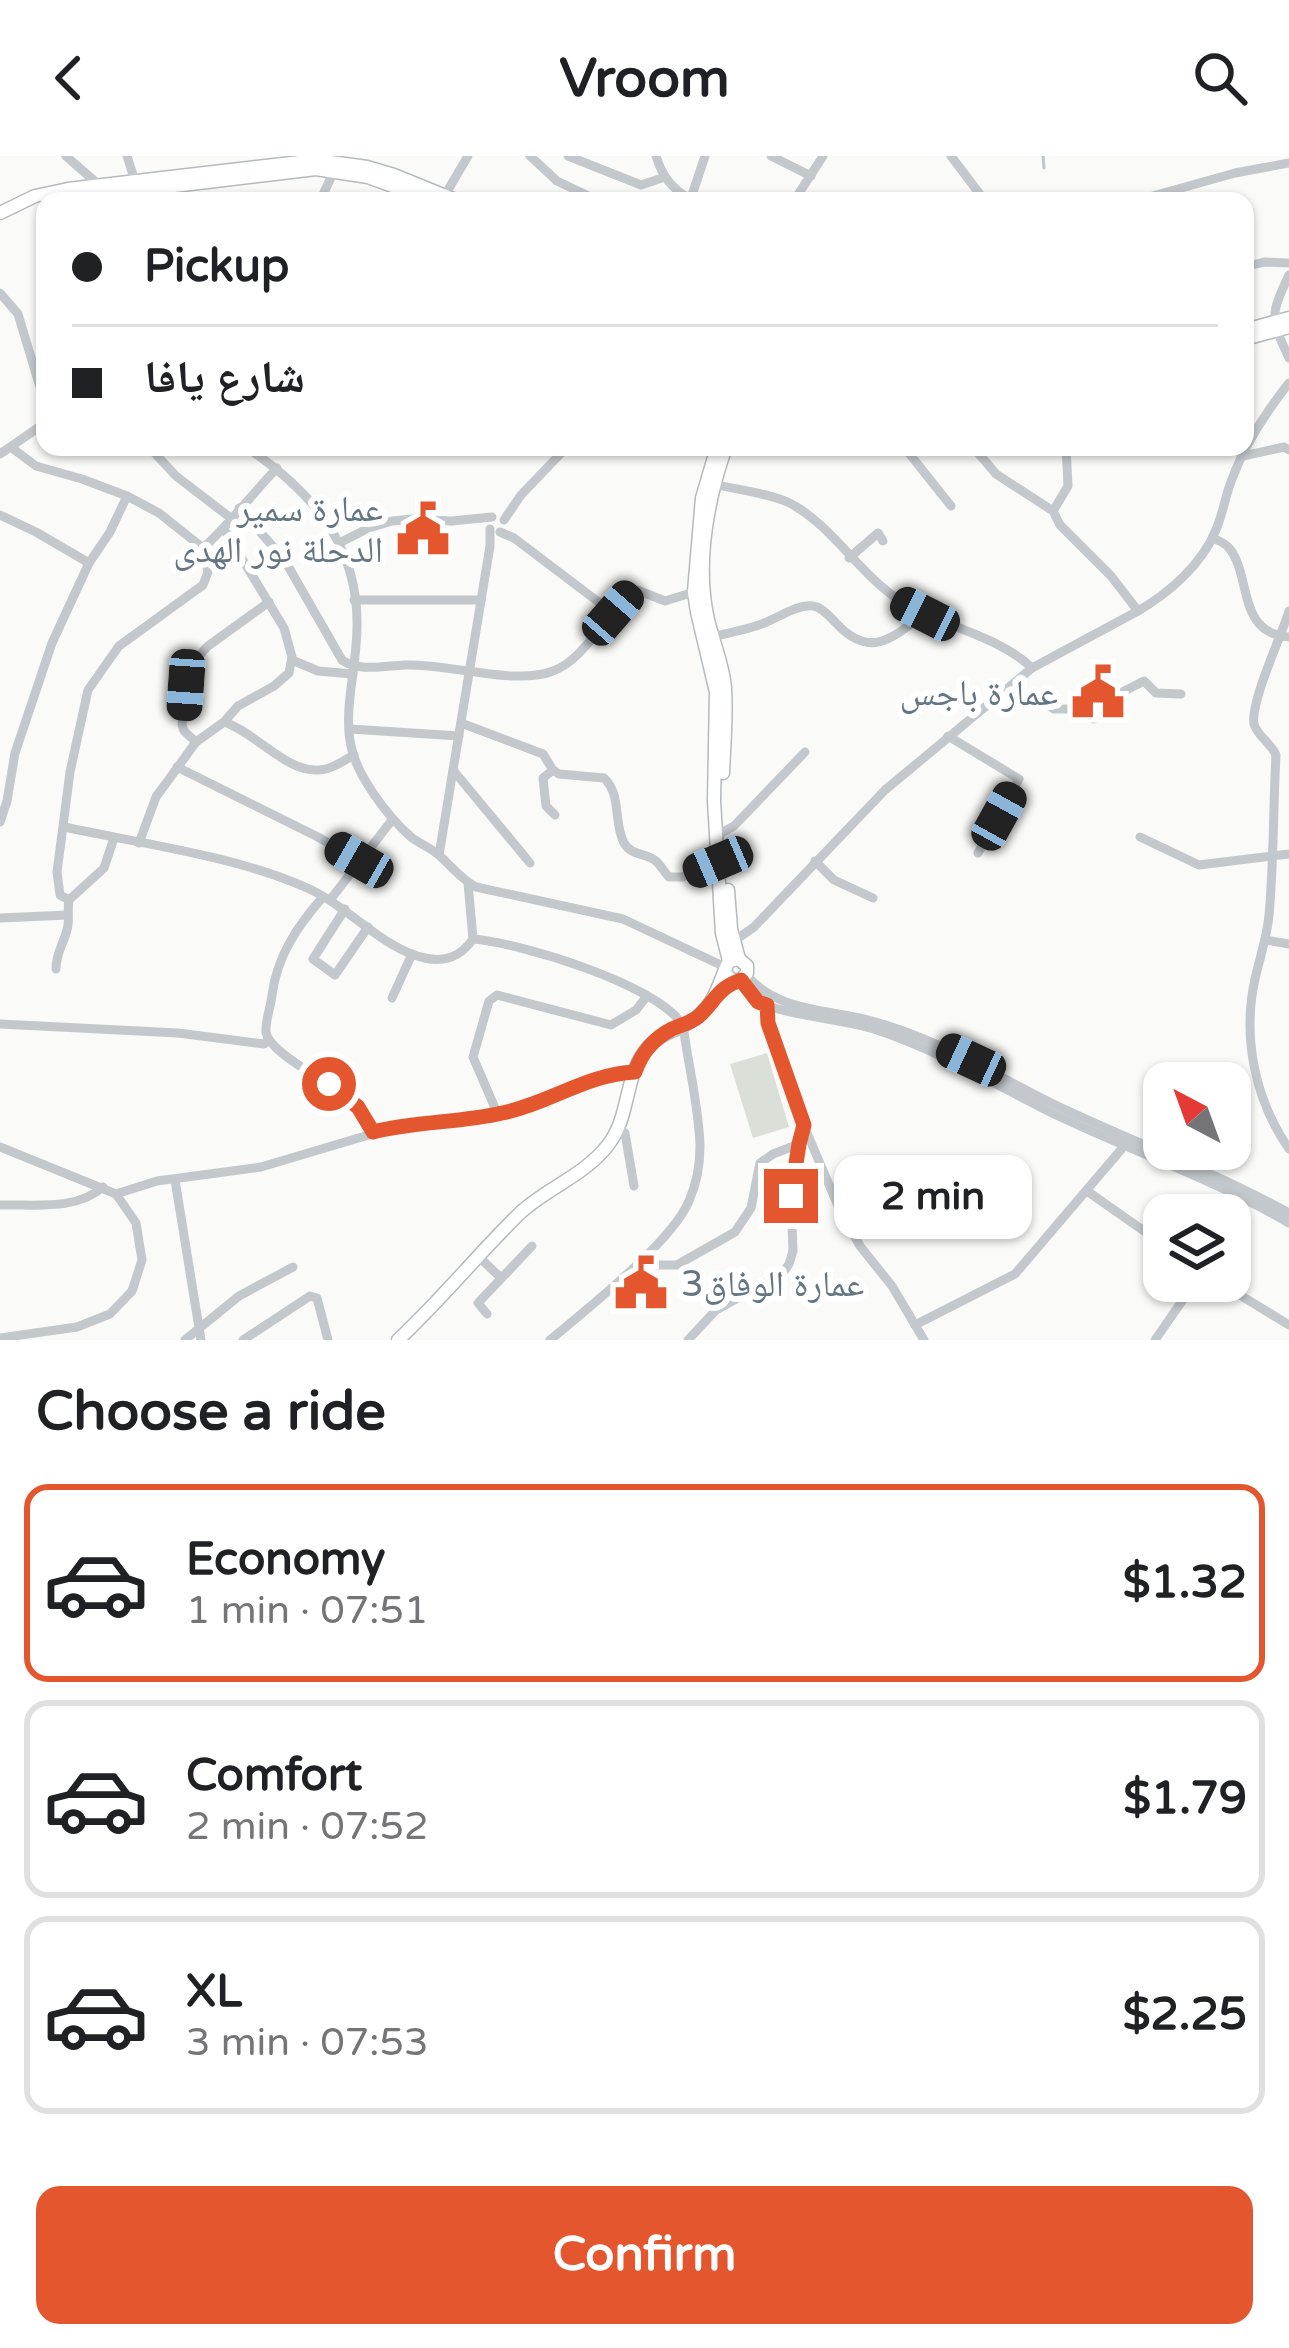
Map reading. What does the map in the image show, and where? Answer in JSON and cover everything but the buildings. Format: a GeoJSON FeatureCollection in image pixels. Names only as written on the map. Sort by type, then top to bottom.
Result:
{"type":"FeatureCollection","features":[{"type":"Feature","properties":{"kind":"main road"},"geometry":{"type":"LineString","coordinates":[[108,192],[135,181],[289,162],[363,161],[430,192]]}},
{"type":"Feature","properties":{"kind":"main road"},"geometry":{"type":"LineString","coordinates":[[113,192],[316,170],[336,163],[420,192]]}},
{"type":"Feature","properties":{"kind":"main road"},"geometry":{"type":"LineString","coordinates":[[0,217],[36,196]]}},
{"type":"Feature","properties":{"kind":"main road"},"geometry":{"type":"LineString","coordinates":[[0,217],[36,205]]}},
{"type":"Feature","properties":{"kind":"main road"},"geometry":{"type":"LineString","coordinates":[[718,456],[702,498],[694,592],[716,692],[714,801],[722,933],[735,971]]}},
{"type":"Feature","properties":{"kind":"main road"},"geometry":{"type":"LineString","coordinates":[[398,1340],[525,1209],[599,1156],[620,1129],[646,1050],[666,1032],[698,1017],[735,971],[723,832],[725,687],[703,584],[719,456]]}},
{"type":"Feature","properties":{"kind":"street"},"geometry":{"type":"LineString","coordinates":[[66,156],[104,192]]}},
{"type":"Feature","properties":{"kind":"street"},"geometry":{"type":"LineString","coordinates":[[127,156],[135,181]]}},
{"type":"Feature","properties":{"kind":"street"},"geometry":{"type":"LineString","coordinates":[[449,192],[468,156]]}},
{"type":"Feature","properties":{"kind":"street"},"geometry":{"type":"LineString","coordinates":[[530,156],[557,181],[580,192]]}},
{"type":"Feature","properties":{"kind":"street"},"geometry":{"type":"LineString","coordinates":[[568,156],[640,185],[664,177]]}},
{"type":"Feature","properties":{"kind":"street"},"geometry":{"type":"LineString","coordinates":[[656,156],[664,177],[677,192]]}},
{"type":"Feature","properties":{"kind":"street"},"geometry":{"type":"LineString","coordinates":[[693,192],[705,156]]}},
{"type":"Feature","properties":{"kind":"street"},"geometry":{"type":"LineString","coordinates":[[771,156],[811,176]]}},
{"type":"Feature","properties":{"kind":"street"},"geometry":{"type":"LineString","coordinates":[[800,192],[824,156]]}},
{"type":"Feature","properties":{"kind":"street"},"geometry":{"type":"LineString","coordinates":[[951,156],[979,192]]}},
{"type":"Feature","properties":{"kind":"street"},"geometry":{"type":"LineString","coordinates":[[324,192],[336,163]]}},
{"type":"Feature","properties":{"kind":"street"},"geometry":{"type":"LineString","coordinates":[[1167,192],[1289,163]]}},
{"type":"Feature","properties":{"kind":"street"},"geometry":{"type":"LineString","coordinates":[[1254,265],[1289,263]]}},
{"type":"Feature","properties":{"kind":"street"},"geometry":{"type":"LineString","coordinates":[[1289,275],[1276,302],[1289,358]]}},
{"type":"Feature","properties":{"kind":"street"},"geometry":{"type":"LineString","coordinates":[[0,293],[18,314],[36,374]]}},
{"type":"Feature","properties":{"kind":"street"},"geometry":{"type":"LineString","coordinates":[[1254,434],[1289,383]]}},
{"type":"Feature","properties":{"kind":"street"},"geometry":{"type":"LineString","coordinates":[[0,454],[36,430]]}},
{"type":"Feature","properties":{"kind":"street"},"geometry":{"type":"LineString","coordinates":[[12,448],[36,466],[82,478],[159,512],[203,548],[208,572],[206,581],[119,646],[88,690],[76,736],[57,872],[61,896],[69,900]]}},
{"type":"Feature","properties":{"kind":"street"},"geometry":{"type":"LineString","coordinates":[[1254,454],[1289,450]]}},
{"type":"Feature","properties":{"kind":"street"},"geometry":{"type":"LineString","coordinates":[[139,843],[156,797],[196,742],[238,706],[282,681],[292,660],[284,628],[228,524],[157,456]]}},
{"type":"Feature","properties":{"kind":"street"},"geometry":{"type":"LineString","coordinates":[[259,456],[317,509],[341,542],[350,568],[357,635],[350,729],[354,755],[392,820],[469,883],[623,919],[735,971],[758,1002],[783,1002],[876,1022],[921,1038],[1289,1213]]}},
{"type":"Feature","properties":{"kind":"street"},"geometry":{"type":"LineString","coordinates":[[439,854],[490,546],[497,525],[559,456]]}},
{"type":"Feature","properties":{"kind":"street"},"geometry":{"type":"LineString","coordinates":[[911,456],[951,506]]}},
{"type":"Feature","properties":{"kind":"street"},"geometry":{"type":"LineString","coordinates":[[981,456],[996,474],[1053,512],[1138,611]]}},
{"type":"Feature","properties":{"kind":"street"},"geometry":{"type":"LineString","coordinates":[[1053,512],[1068,486],[1066,456]]}},
{"type":"Feature","properties":{"kind":"street"},"geometry":{"type":"LineString","coordinates":[[734,941],[754,927],[885,790],[1031,668],[1157,600],[1186,573],[1213,538],[1243,456]]}},
{"type":"Feature","properties":{"kind":"street"},"geometry":{"type":"LineString","coordinates":[[203,548],[277,468]]}},
{"type":"Feature","properties":{"kind":"street"},"geometry":{"type":"LineString","coordinates":[[714,484],[798,507],[900,601],[1016,653],[1031,668]]}},
{"type":"Feature","properties":{"kind":"street"},"geometry":{"type":"LineString","coordinates":[[0,822],[29,706],[52,643],[89,563],[128,496]]}},
{"type":"Feature","properties":{"kind":"street"},"geometry":{"type":"LineString","coordinates":[[239,508],[284,559],[342,660],[353,670]]}},
{"type":"Feature","properties":{"kind":"street"},"geometry":{"type":"LineString","coordinates":[[0,515],[89,563]]}},
{"type":"Feature","properties":{"kind":"street"},"geometry":{"type":"LineString","coordinates":[[341,542],[392,521],[471,519],[497,525],[613,613]]}},
{"type":"Feature","properties":{"kind":"street"},"geometry":{"type":"LineString","coordinates":[[850,558],[878,533],[883,541]]}},
{"type":"Feature","properties":{"kind":"street"},"geometry":{"type":"LineString","coordinates":[[1213,538],[1232,550],[1256,618],[1265,630],[1285,637]]}},
{"type":"Feature","properties":{"kind":"street"},"geometry":{"type":"LineString","coordinates":[[292,660],[317,671],[424,664],[520,676],[552,672],[581,650],[631,592],[665,601],[694,592]]}},
{"type":"Feature","properties":{"kind":"street"},"geometry":{"type":"LineString","coordinates":[[354,600],[481,600]]}},
{"type":"Feature","properties":{"kind":"street"},"geometry":{"type":"LineString","coordinates":[[196,742],[182,724],[190,670],[208,646],[269,602]]}},
{"type":"Feature","properties":{"kind":"street"},"geometry":{"type":"LineString","coordinates":[[713,637],[814,606],[847,635],[875,644],[893,638],[925,614]]}},
{"type":"Feature","properties":{"kind":"street"},"geometry":{"type":"LineString","coordinates":[[1289,611],[1285,637],[1259,696],[1254,723],[1276,755],[1274,857],[1266,940],[1252,994],[1251,1042],[1268,1114],[1289,1149]]}},
{"type":"Feature","properties":{"kind":"street"},"geometry":{"type":"LineString","coordinates":[[1082,713],[1144,681],[1156,693],[1180,694]]}},
{"type":"Feature","properties":{"kind":"street"},"geometry":{"type":"LineString","coordinates":[[1011,686],[1054,709],[1076,710],[1094,719]]}},
{"type":"Feature","properties":{"kind":"street"},"geometry":{"type":"LineString","coordinates":[[224,722],[306,769],[321,770],[354,755]]}},
{"type":"Feature","properties":{"kind":"street"},"geometry":{"type":"LineString","coordinates":[[461,723],[543,754],[559,774],[604,778],[614,793],[627,848],[654,859],[669,878],[718,862]]}},
{"type":"Feature","properties":{"kind":"street"},"geometry":{"type":"LineString","coordinates":[[350,729],[459,736]]}},
{"type":"Feature","properties":{"kind":"street"},"geometry":{"type":"LineString","coordinates":[[948,736],[1019,779],[978,853]]}},
{"type":"Feature","properties":{"kind":"street"},"geometry":{"type":"LineString","coordinates":[[723,832],[805,752]]}},
{"type":"Feature","properties":{"kind":"street"},"geometry":{"type":"LineString","coordinates":[[177,767],[359,860]]}},
{"type":"Feature","properties":{"kind":"street"},"geometry":{"type":"LineString","coordinates":[[453,770],[530,862]]}},
{"type":"Feature","properties":{"kind":"street"},"geometry":{"type":"LineString","coordinates":[[553,770],[543,778],[546,806],[555,815]]}},
{"type":"Feature","properties":{"kind":"street"},"geometry":{"type":"LineString","coordinates":[[373,1132],[348,1098],[275,1048],[265,1030],[273,983],[300,922],[327,898],[392,820]]}},
{"type":"Feature","properties":{"kind":"street"},"geometry":{"type":"LineString","coordinates":[[65,827],[220,861],[306,887],[420,958],[444,960],[460,953],[473,939],[469,883]]}},
{"type":"Feature","properties":{"kind":"street"},"geometry":{"type":"LineString","coordinates":[[1140,837],[1199,865],[1289,854]]}},
{"type":"Feature","properties":{"kind":"street"},"geometry":{"type":"LineString","coordinates":[[56,969],[69,900],[104,868],[114,838]]}},
{"type":"Feature","properties":{"kind":"street"},"geometry":{"type":"LineString","coordinates":[[815,861],[834,880],[873,898]]}},
{"type":"Feature","properties":{"kind":"street"},"geometry":{"type":"LineString","coordinates":[[345,909],[313,959],[335,976],[368,927]]}},
{"type":"Feature","properties":{"kind":"street"},"geometry":{"type":"LineString","coordinates":[[0,918],[68,915]]}},
{"type":"Feature","properties":{"kind":"street"},"geometry":{"type":"LineString","coordinates":[[473,939],[560,958],[647,996],[683,1025],[699,1133],[698,1170],[690,1200],[645,1255],[550,1340]]}},
{"type":"Feature","properties":{"kind":"street"},"geometry":{"type":"LineString","coordinates":[[1266,940],[1289,944]]}},
{"type":"Feature","properties":{"kind":"street"},"geometry":{"type":"LineString","coordinates":[[392,998],[412,954]]}},
{"type":"Feature","properties":{"kind":"street"},"geometry":{"type":"LineString","coordinates":[[498,1114],[473,1057],[489,1001],[497,995],[611,1025],[636,1010],[647,996]]}},
{"type":"Feature","properties":{"kind":"street"},"geometry":{"type":"LineString","coordinates":[[768,1000],[768,1023],[839,1208],[924,1340]]}},
{"type":"Feature","properties":{"kind":"street"},"geometry":{"type":"LineString","coordinates":[[768,1000],[896,1037],[1233,1191],[1289,1223]]}},
{"type":"Feature","properties":{"kind":"street"},"geometry":{"type":"LineString","coordinates":[[0,1024],[178,1033],[264,1044],[268,1040]]}},
{"type":"Feature","properties":{"kind":"street"},"geometry":{"type":"LineString","coordinates":[[116,1195],[157,1181],[261,1167],[399,1126],[520,1109],[611,1073],[635,1072]]}},
{"type":"Feature","properties":{"kind":"street"},"geometry":{"type":"LineString","coordinates":[[688,1340],[716,1310],[783,1273],[789,1264],[794,1251],[791,1196],[804,1125]]}},
{"type":"Feature","properties":{"kind":"street"},"geometry":{"type":"LineString","coordinates":[[620,1129],[625,1133],[634,1186]]}},
{"type":"Feature","properties":{"kind":"street"},"geometry":{"type":"LineString","coordinates":[[645,1255],[658,1265],[677,1265],[735,1232],[751,1208],[760,1163],[799,1144]]}},
{"type":"Feature","properties":{"kind":"street"},"geometry":{"type":"LineString","coordinates":[[915,1325],[1015,1274],[1125,1145]]}},
{"type":"Feature","properties":{"kind":"street"},"geometry":{"type":"LineString","coordinates":[[0,1147],[116,1195],[136,1223],[142,1259],[139,1276],[123,1304],[110,1315],[77,1327],[0,1338]]}},
{"type":"Feature","properties":{"kind":"street"},"geometry":{"type":"LineString","coordinates":[[175,1180],[200,1334]]}},
{"type":"Feature","properties":{"kind":"street"},"geometry":{"type":"LineString","coordinates":[[0,1205],[56,1204],[92,1196],[103,1187]]}},
{"type":"Feature","properties":{"kind":"street"},"geometry":{"type":"LineString","coordinates":[[1087,1191],[1143,1230]]}},
{"type":"Feature","properties":{"kind":"street"},"geometry":{"type":"LineString","coordinates":[[487,1314],[478,1304],[532,1246]]}},
{"type":"Feature","properties":{"kind":"street"},"geometry":{"type":"LineString","coordinates":[[479,1257],[501,1278]]}},
{"type":"Feature","properties":{"kind":"street"},"geometry":{"type":"LineString","coordinates":[[185,1340],[200,1334],[239,1296],[293,1267]]}},
{"type":"Feature","properties":{"kind":"street"},"geometry":{"type":"LineString","coordinates":[[243,1340],[310,1296],[317,1298],[328,1340]]}},
{"type":"Feature","properties":{"kind":"street"},"geometry":{"type":"LineString","coordinates":[[1155,1340],[1181,1302]]}},
{"type":"Feature","properties":{"kind":"street"},"geometry":{"type":"LineString","coordinates":[[1251,1302],[1289,1325]]}},
{"type":"Feature","properties":{"kind":"shaded area"},"geometry":{"type":"Polygon","coordinates":[[[767,1053],[789,1127],[753,1138],[730,1064],[767,1053]]]}},
{"type":"Feature","properties":{"kind":"waterway"},"geometry":{"type":"LineString","coordinates":[[1043,156],[1044,168]]}},
{"type":"Feature","properties":{"kind":"place","name":"عمارة سمير الدحلة نور الهدى"},"geometry":{"type":"Point","coordinates":[423,529]}},
{"type":"Feature","properties":{"kind":"place","name":"عمارة باجس"},"geometry":{"type":"Point","coordinates":[1098,692]}},
{"type":"Feature","properties":{"kind":"place","name":"عمارة الوفاق3"},"geometry":{"type":"Point","coordinates":[641,1283]}},
{"type":"Feature","properties":{"kind":"route"},"geometry":{"type":"LineString","coordinates":[[329,1084],[358,1107],[373,1132],[520,1109],[611,1073],[635,1072],[657,1039],[691,1022],[716,994],[741,980],[758,1002],[767,1005],[768,1023],[804,1125],[791,1196]]}}]}
